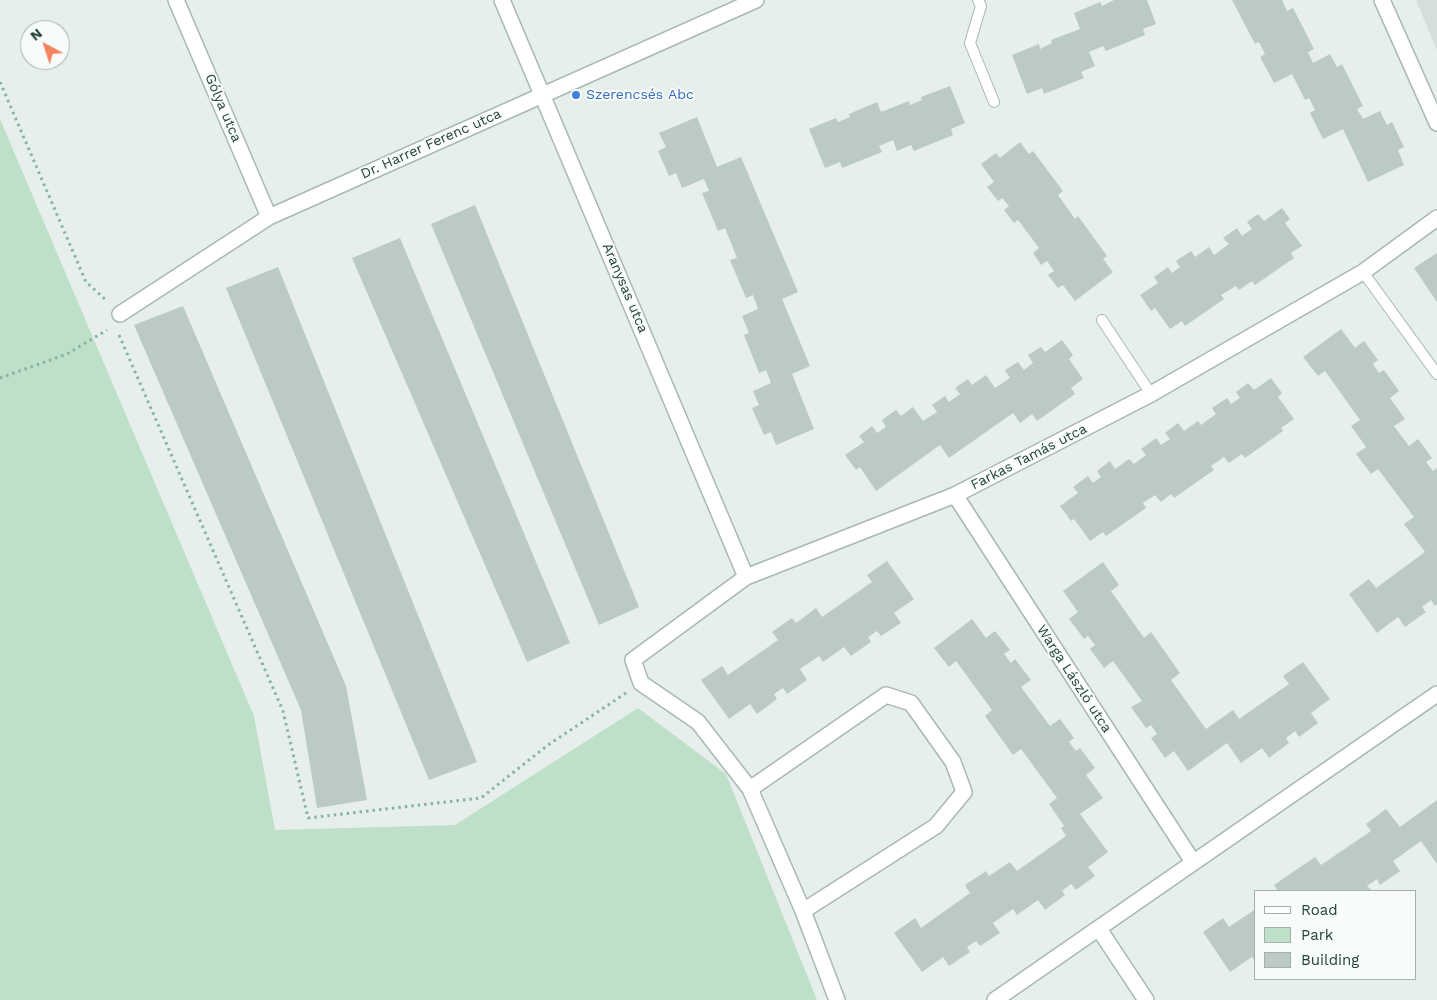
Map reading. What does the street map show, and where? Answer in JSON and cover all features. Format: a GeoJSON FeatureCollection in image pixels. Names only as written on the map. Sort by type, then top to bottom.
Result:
{"type":"FeatureCollection","features":[{"type":"Feature","properties":{"kind":"street","name":"Gólya utca"},"geometry":{"type":"LineString","coordinates":[[176,0],[269,217]]}},
{"type":"Feature","properties":{"kind":"street","name":"Aranysas utca"},"geometry":{"type":"LineString","coordinates":[[502,0],[746,576]]}},
{"type":"Feature","properties":{"kind":"street","name":"Dr. Harrer Ferenc utca"},"geometry":{"type":"LineString","coordinates":[[117,319],[269,217],[756,0]]}},
{"type":"Feature","properties":{"kind":"street"},"geometry":{"type":"LineString","coordinates":[[1382,0],[1437,123]]}},
{"type":"Feature","properties":{"kind":"street","name":"Farkas Tamás utca"},"geometry":{"type":"LineString","coordinates":[[641,683],[633,660],[746,576],[955,495],[1151,394],[1363,272],[1437,218]]}},
{"type":"Feature","properties":{"kind":"street","name":"Warga László utca"},"geometry":{"type":"LineString","coordinates":[[955,495],[1194,862]]}},
{"type":"Feature","properties":{"kind":"street"},"geometry":{"type":"LineString","coordinates":[[641,683],[698,722],[750,789],[803,911],[836,1000]]}},
{"type":"Feature","properties":{"kind":"street"},"geometry":{"type":"LineString","coordinates":[[995,1000],[1437,694]]}},
{"type":"Feature","properties":{"kind":"street"},"geometry":{"type":"LineString","coordinates":[[750,789],[886,695],[911,703],[952,762],[964,792],[936,826],[803,911]]}},
{"type":"Feature","properties":{"kind":"street"},"geometry":{"type":"LineString","coordinates":[[1099,929],[1146,1000]]}},
{"type":"Feature","properties":{"kind":"lane"},"geometry":{"type":"LineString","coordinates":[[978,0],[981,6],[970,43],[994,102]]}},
{"type":"Feature","properties":{"kind":"lane"},"geometry":{"type":"LineString","coordinates":[[1363,272],[1437,374]]}},
{"type":"Feature","properties":{"kind":"lane"},"geometry":{"type":"LineString","coordinates":[[1102,320],[1151,394]]}},
{"type":"Feature","properties":{"kind":"path"},"geometry":{"type":"LineString","coordinates":[[0,82],[86,282],[117,319],[283,711],[308,818],[481,798],[548,745],[641,683]]}},
{"type":"Feature","properties":{"kind":"path"},"geometry":{"type":"LineString","coordinates":[[0,378],[67,354],[117,319]]}},
{"type":"Feature","properties":{"kind":"shaded area"},"geometry":{"type":"Polygon","coordinates":[[[1416,0],[1437,0],[1437,49],[1436,48],[1416,0]]]}},
{"type":"Feature","properties":{"kind":"green space"},"geometry":{"type":"Polygon","coordinates":[[[0,119],[254,716],[275,830],[455,825],[638,708],[726,774],[817,1000],[0,1000],[0,119]]]}},
{"type":"Feature","properties":{"kind":"building"},"geometry":{"type":"Polygon","coordinates":[[[1114,0],[1147,0],[1156,24],[1143,29],[1145,35],[1106,51],[1103,46],[1089,52],[1095,66],[1081,72],[1084,78],[1044,94],[1042,88],[1027,94],[1012,55],[1039,44],[1040,49],[1052,43],[1051,40],[1080,29],[1074,13],[1100,2],[1102,6],[1114,0]]]}},
{"type":"Feature","properties":{"kind":"building"},"geometry":{"type":"Polygon","coordinates":[[[1232,0],[1282,0],[1287,11],[1293,8],[1314,49],[1308,52],[1313,63],[1330,54],[1337,67],[1342,64],[1363,106],[1357,109],[1363,119],[1380,111],[1387,125],[1392,122],[1404,147],[1398,150],[1404,165],[1368,182],[1343,129],[1323,139],[1310,113],[1315,110],[1309,98],[1305,100],[1292,74],[1274,83],[1260,57],[1265,54],[1259,42],[1255,44],[1232,0]]]}},
{"type":"Feature","properties":{"kind":"building"},"geometry":{"type":"Polygon","coordinates":[[[950,86],[965,123],[951,129],[953,135],[914,151],[911,145],[897,151],[893,140],[879,146],[882,152],[842,168],[840,162],[825,168],[809,129],[836,118],[838,122],[850,117],[849,114],[877,102],[881,112],[909,101],[910,105],[922,100],[921,97],[950,86]]]}},
{"type":"Feature","properties":{"kind":"building"},"geometry":{"type":"Polygon","coordinates":[[[697,117],[717,167],[741,157],[798,292],[782,299],[810,366],[792,374],[814,429],[776,445],[771,432],[764,435],[752,408],[759,405],[753,391],[771,383],[766,370],[759,373],[744,335],[749,333],[742,316],[758,309],[753,295],[746,298],[730,260],[737,258],[725,228],[718,231],[702,193],[709,191],[704,179],[682,188],[676,173],[669,176],[658,151],[666,147],[659,133],[697,117]]]}},
{"type":"Feature","properties":{"kind":"building"},"geometry":{"type":"Polygon","coordinates":[[[1020,142],[1029,154],[1033,151],[1063,191],[1058,195],[1075,219],[1078,216],[1107,256],[1103,259],[1113,272],[1075,301],[1063,285],[1058,288],[1048,275],[1054,271],[1047,261],[1041,265],[1033,253],[1039,248],[1018,220],[1014,223],[1004,210],[1009,206],[1002,198],[998,201],[987,187],[994,182],[981,164],[996,153],[1000,158],[1020,142]]]}},
{"type":"Feature","properties":{"kind":"building"},"geometry":{"type":"Polygon","coordinates":[[[475,205],[639,607],[599,625],[431,224],[475,205]]]}},
{"type":"Feature","properties":{"kind":"building"},"geometry":{"type":"Polygon","coordinates":[[[1282,208],[1290,219],[1285,223],[1302,246],[1291,253],[1294,258],[1255,285],[1252,281],[1239,290],[1236,286],[1221,295],[1224,299],[1185,326],[1182,321],[1170,329],[1155,308],[1151,311],[1140,295],[1158,283],[1154,277],[1168,267],[1172,273],[1180,267],[1176,261],[1191,251],[1195,257],[1209,247],[1214,255],[1229,244],[1223,238],[1237,228],[1242,236],[1252,229],[1247,222],[1258,214],[1264,221],[1282,208]]]}},
{"type":"Feature","properties":{"kind":"building"},"geometry":{"type":"Polygon","coordinates":[[[400,238],[570,643],[527,662],[352,258],[400,238]]]}},
{"type":"Feature","properties":{"kind":"building"},"geometry":{"type":"Polygon","coordinates":[[[1437,253],[1437,302],[1414,268],[1437,253]]]}},
{"type":"Feature","properties":{"kind":"building"},"geometry":{"type":"Polygon","coordinates":[[[278,267],[477,762],[429,780],[226,288],[278,267]]]}},
{"type":"Feature","properties":{"kind":"building"},"geometry":{"type":"Polygon","coordinates":[[[183,306],[346,686],[367,800],[317,808],[301,710],[134,325],[183,306]]]}},
{"type":"Feature","properties":{"kind":"building"},"geometry":{"type":"Polygon","coordinates":[[[1341,329],[1355,348],[1364,341],[1378,360],[1373,364],[1379,373],[1384,370],[1399,391],[1390,398],[1405,419],[1394,426],[1409,446],[1418,439],[1432,458],[1426,462],[1433,471],[1437,468],[1437,604],[1435,606],[1431,600],[1422,607],[1426,612],[1405,627],[1398,617],[1377,633],[1349,594],[1369,579],[1376,588],[1425,552],[1404,524],[1414,517],[1378,469],[1371,474],[1356,454],[1366,447],[1351,426],[1360,420],[1325,371],[1318,376],[1303,357],[1341,329]]]}},
{"type":"Feature","properties":{"kind":"building"},"geometry":{"type":"Polygon","coordinates":[[[1062,340],[1073,355],[1069,359],[1083,379],[1071,388],[1075,394],[1037,421],[1032,414],[1020,423],[1013,413],[949,458],[940,445],[876,491],[860,467],[856,470],[845,455],[864,442],[859,436],[872,426],[877,433],[886,427],[882,420],[896,410],[901,416],[913,407],[923,421],[937,412],[932,405],[945,396],[949,402],[960,394],[955,388],[968,379],[972,385],[986,375],[995,388],[1010,378],[1005,370],[1018,362],[1024,370],[1033,363],[1028,355],[1041,347],[1045,352],[1062,340]]]}},
{"type":"Feature","properties":{"kind":"building"},"geometry":{"type":"Polygon","coordinates":[[[1271,378],[1282,393],[1278,397],[1294,419],[1281,428],[1283,431],[1245,458],[1242,454],[1229,463],[1224,457],[1211,466],[1214,470],[1174,498],[1171,494],[1161,502],[1155,495],[1143,503],[1146,508],[1106,536],[1103,532],[1090,541],[1074,519],[1071,521],[1060,506],[1078,493],[1073,487],[1088,476],[1093,483],[1101,477],[1097,471],[1110,461],[1115,469],[1129,459],[1134,464],[1146,455],[1141,449],[1156,438],[1161,445],[1170,439],[1165,433],[1178,423],[1184,431],[1198,421],[1201,425],[1216,414],[1212,408],[1227,398],[1231,404],[1240,398],[1236,392],[1248,383],[1254,390],[1271,378]]]}},
{"type":"Feature","properties":{"kind":"building"},"geometry":{"type":"Polygon","coordinates":[[[887,561],[914,599],[894,613],[901,623],[881,636],[877,631],[868,637],[871,642],[851,656],[844,647],[823,662],[819,656],[800,669],[807,680],[787,694],[783,688],[774,694],[777,699],[757,714],[750,704],[729,719],[701,680],[722,666],[728,675],[778,640],[772,632],[792,618],[796,623],[816,608],[822,617],[872,582],[867,575],[887,561]]]}},
{"type":"Feature","properties":{"kind":"building"},"geometry":{"type":"Polygon","coordinates":[[[1103,562],[1119,585],[1111,591],[1144,638],[1151,632],[1180,673],[1171,680],[1206,729],[1233,710],[1239,719],[1289,684],[1283,676],[1303,662],[1330,699],[1311,713],[1318,723],[1299,737],[1295,731],[1286,738],[1289,743],[1269,758],[1262,748],[1241,763],[1227,743],[1188,771],[1174,751],[1165,758],[1151,738],[1157,734],[1151,725],[1146,728],[1131,707],[1142,701],[1113,661],[1104,668],[1090,649],[1095,645],[1088,636],[1084,639],[1069,619],[1078,612],[1063,591],[1103,562]]]}},
{"type":"Feature","properties":{"kind":"building"},"geometry":{"type":"Polygon","coordinates":[[[972,619],[986,638],[995,631],[1010,650],[1004,654],[1011,663],[1015,659],[1031,680],[1021,687],[1050,726],[1060,719],[1074,738],[1069,742],[1076,751],[1080,748],[1095,768],[1086,775],[1103,798],[1080,814],[1108,852],[1088,867],[1095,876],[1076,890],[1071,884],[1062,891],[1065,895],[1045,910],[1038,900],[1017,915],[1013,909],[993,923],[1000,933],[980,946],[976,941],[967,947],[970,952],[949,966],[943,957],[922,972],[894,933],[915,918],[921,928],[970,893],[965,885],[986,871],[989,876],[1010,862],[1017,871],[1066,836],[1061,828],[1064,826],[1049,804],[1057,798],[1021,749],[1013,755],[985,716],[992,710],[956,661],[949,667],[934,648],[972,619]]]}},
{"type":"Feature","properties":{"kind":"building"},"geometry":{"type":"Polygon","coordinates":[[[1437,800],[1437,864],[1421,841],[1393,861],[1400,871],[1380,885],[1377,879],[1367,886],[1371,890],[1277,890],[1274,885],[1315,857],[1321,865],[1371,831],[1366,824],[1386,809],[1400,827],[1437,800]]]}},
{"type":"Feature","properties":{"kind":"building"},"geometry":{"type":"Polygon","coordinates":[[[1254,910],[1254,960],[1252,957],[1230,972],[1203,932],[1223,918],[1229,927],[1254,910]]]}},
{"type":"Feature","properties":{"kind":"place","name":"Szerencsés Abc"},"geometry":{"type":"Point","coordinates":[576,95]}}]}
